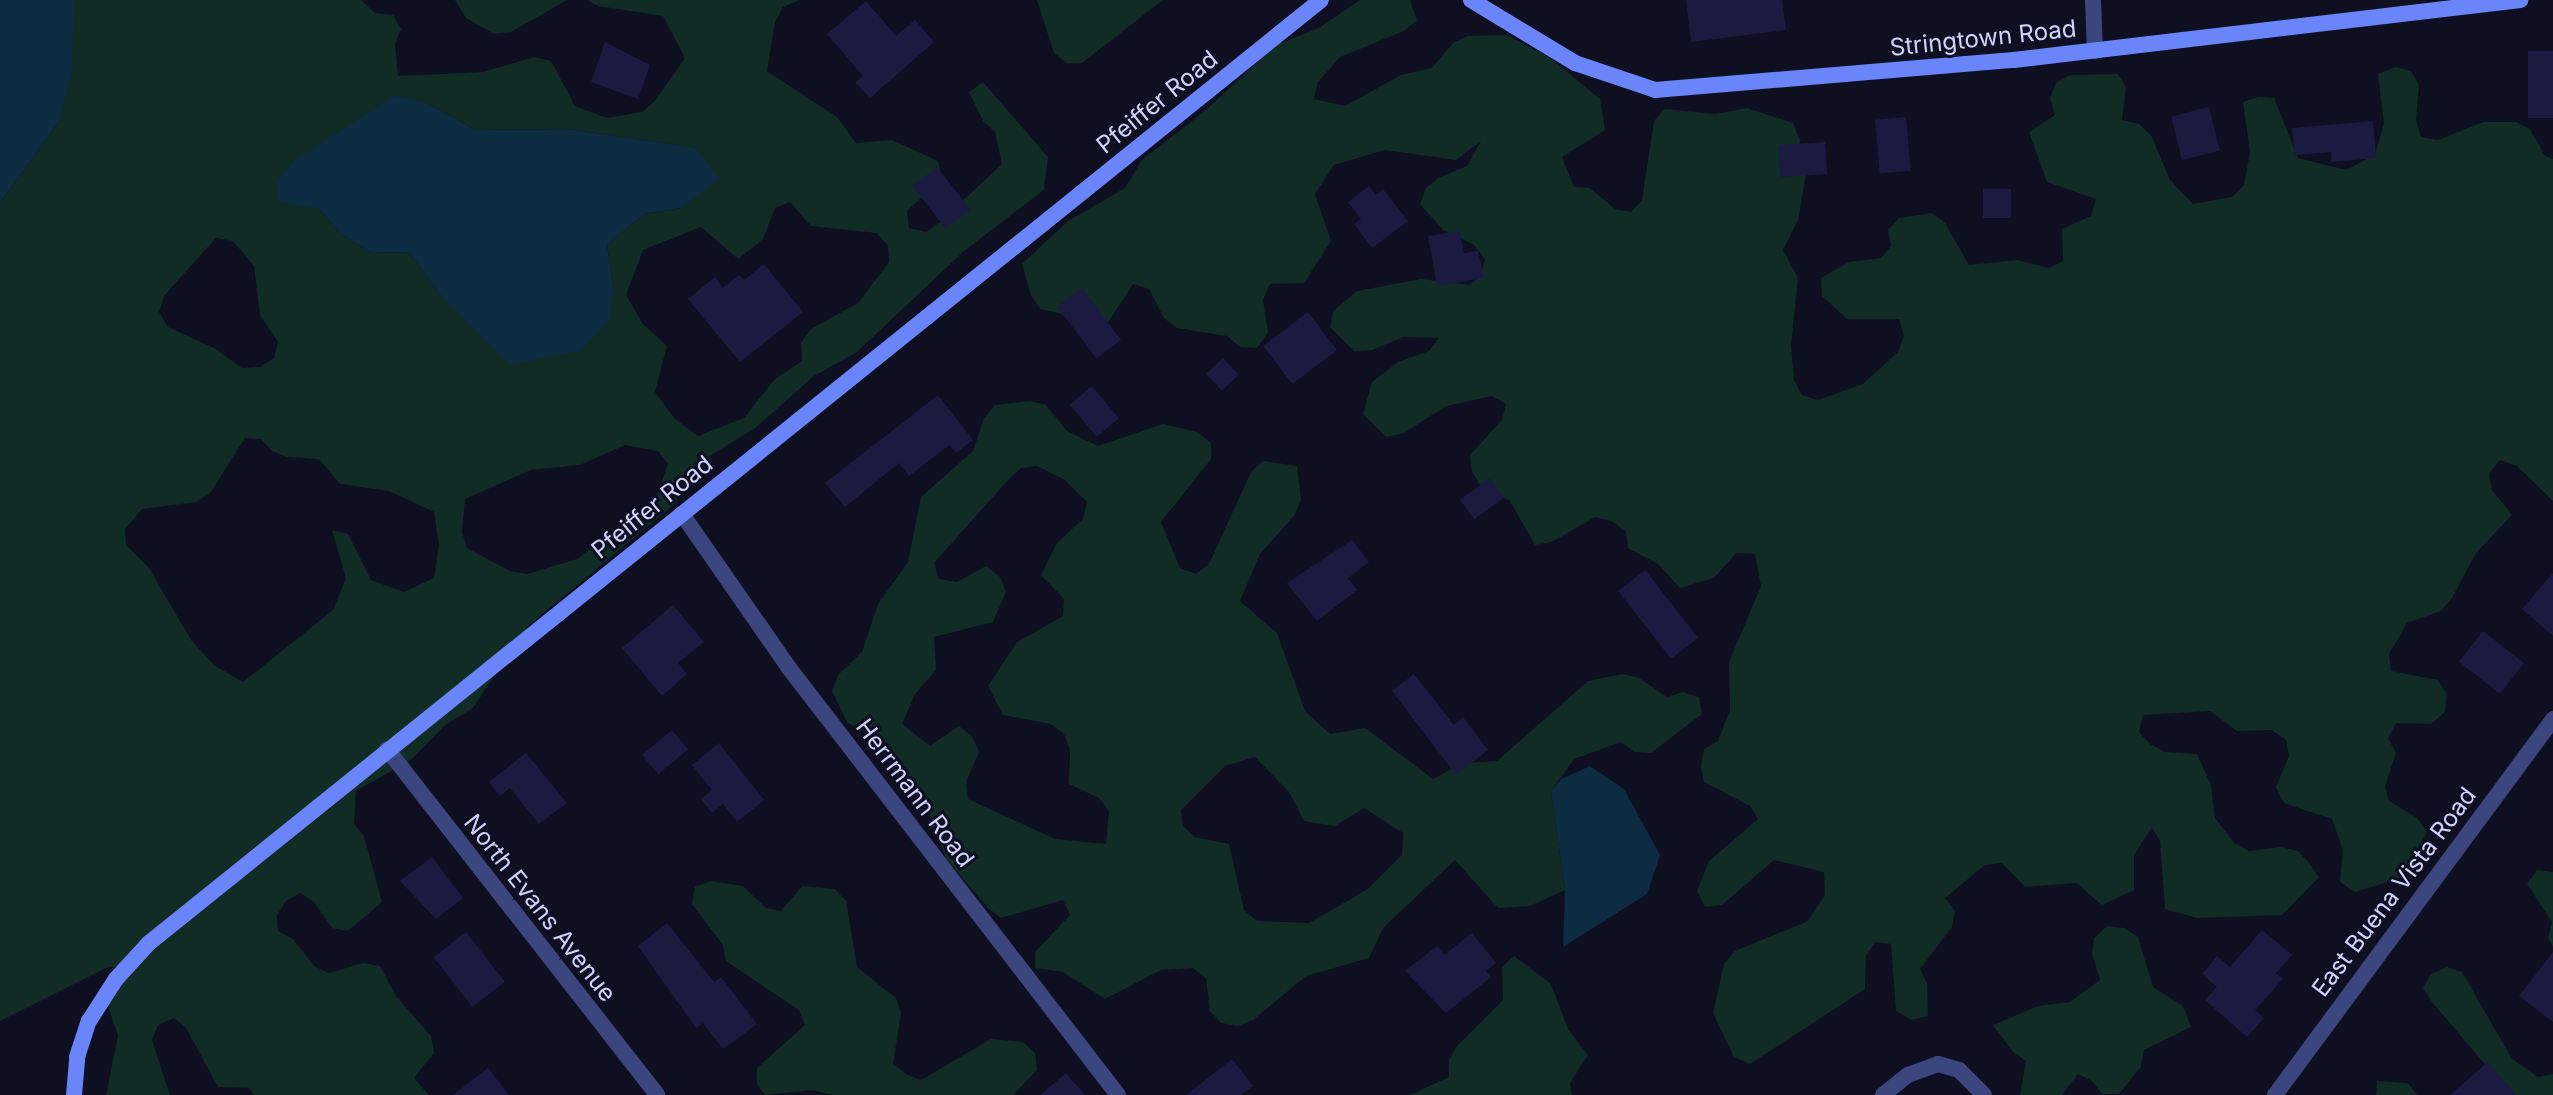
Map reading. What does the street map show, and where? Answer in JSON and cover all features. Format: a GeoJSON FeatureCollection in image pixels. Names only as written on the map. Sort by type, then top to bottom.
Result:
{"type":"FeatureCollection","features":[{"type":"Feature","properties":{"kind":"street","name":"Pfeiffer Road"},"geometry":{"type":"LineString","coordinates":[[74,1095],[77,1057],[89,1021],[132,960],[387,749],[1321,0]]}},
{"type":"Feature","properties":{"kind":"street","name":"Stringtown Road"},"geometry":{"type":"LineString","coordinates":[[1471,0],[1575,63],[1655,90],[2095,51],[2520,0]]}},
{"type":"Feature","properties":{"kind":"street"},"geometry":{"type":"LineString","coordinates":[[2093,0],[2095,51]]}},
{"type":"Feature","properties":{"kind":"street","name":"Herrmann Road"},"geometry":{"type":"LineString","coordinates":[[682,514],[789,668],[1118,1095]]}},
{"type":"Feature","properties":{"kind":"street","name":"East Buena Vista Road"},"geometry":{"type":"LineString","coordinates":[[2275,1095],[2553,719]]}},
{"type":"Feature","properties":{"kind":"street","name":"North Evans Avenue"},"geometry":{"type":"LineString","coordinates":[[387,749],[657,1095]]}},
{"type":"Feature","properties":{"kind":"street"},"geometry":{"type":"LineString","coordinates":[[1883,1095],[1919,1070],[1938,1064],[1959,1070],[1984,1095]]}},
{"type":"Feature","properties":{"kind":"green space"},"geometry":{"type":"Polygon","coordinates":[[[74,0],[361,0],[375,13],[393,15],[401,29],[395,44],[398,76],[483,72],[534,57],[551,61],[575,106],[607,118],[642,112],[655,101],[685,58],[663,16],[598,6],[587,0],[799,0],[783,7],[775,22],[767,71],[837,117],[856,143],[892,140],[938,161],[942,178],[907,211],[909,228],[926,232],[1002,164],[995,132],[983,121],[969,92],[983,82],[1048,157],[1044,190],[964,251],[857,352],[814,376],[754,429],[703,460],[677,502],[527,627],[473,708],[445,725],[412,759],[356,791],[354,824],[364,836],[382,902],[348,931],[332,928],[314,902],[300,893],[286,901],[277,915],[278,931],[293,939],[314,966],[329,973],[363,963],[380,966],[396,996],[431,1036],[434,1053],[414,1078],[429,1095],[254,1095],[249,1088],[218,1087],[186,1028],[174,1018],[158,1025],[152,1040],[170,1095],[106,1095],[118,1035],[107,1004],[122,966],[106,968],[0,1021],[0,203],[59,122],[74,0]],[[427,103],[319,209],[341,234],[372,253],[409,252],[442,297],[614,291],[607,245],[644,214],[681,208],[696,148],[568,129],[476,130],[427,103]],[[790,202],[775,208],[763,239],[738,259],[701,227],[643,250],[626,295],[643,324],[667,346],[655,392],[675,419],[698,436],[744,418],[775,379],[802,361],[801,343],[811,329],[858,303],[889,262],[888,246],[877,233],[811,226],[790,202]],[[216,238],[164,296],[159,312],[168,327],[214,348],[242,368],[260,367],[274,358],[278,342],[260,315],[254,266],[233,241],[216,238]],[[245,438],[210,493],[196,502],[142,509],[125,529],[126,545],[149,568],[191,640],[214,665],[243,682],[333,610],[346,578],[332,530],[348,534],[371,580],[404,592],[434,578],[439,545],[434,512],[389,491],[340,484],[319,459],[287,457],[272,451],[261,439],[245,438]],[[625,445],[580,465],[531,470],[465,499],[462,532],[467,548],[510,571],[527,574],[577,559],[657,495],[668,464],[658,451],[625,445]]]}},
{"type":"Feature","properties":{"kind":"green space"},"geometry":{"type":"Polygon","coordinates":[[[455,0],[567,0],[511,32],[494,34],[466,18],[455,0]]]}},
{"type":"Feature","properties":{"kind":"green space"},"geometry":{"type":"Polygon","coordinates":[[[1037,0],[1163,0],[1082,63],[1066,63],[1054,53],[1037,0]]]}},
{"type":"Feature","properties":{"kind":"green space"},"geometry":{"type":"Polygon","coordinates":[[[1360,0],[1410,0],[1417,20],[1404,31],[1340,57],[1318,82],[1314,99],[1345,106],[1401,75],[1432,68],[1453,43],[1467,36],[1507,35],[1549,57],[1600,99],[1605,130],[1562,157],[1574,187],[1590,188],[1615,209],[1631,212],[1642,200],[1654,121],[1665,109],[1715,114],[1747,108],[1793,123],[1800,140],[1797,156],[1807,170],[1798,220],[1783,250],[1798,278],[1791,345],[1794,380],[1802,395],[1818,400],[1863,384],[1898,352],[1904,336],[1899,319],[1847,319],[1822,296],[1821,278],[1849,262],[1881,258],[1891,246],[1888,230],[1899,218],[1932,213],[1945,223],[1969,265],[2017,260],[2049,268],[2063,261],[2062,229],[2091,216],[2096,199],[2047,182],[2029,132],[2055,115],[2050,98],[2056,83],[2070,75],[2118,74],[2126,87],[2122,120],[2139,124],[2151,135],[2170,180],[2193,204],[2232,197],[2244,185],[2250,152],[2243,102],[2258,97],[2274,98],[2298,158],[2346,170],[2375,155],[2384,123],[2378,74],[2395,67],[2411,71],[2419,85],[2416,120],[2421,137],[2438,140],[2483,122],[2516,122],[2530,129],[2545,156],[2553,159],[2553,501],[2517,466],[2500,460],[2489,474],[2492,490],[2512,515],[2476,553],[2452,598],[2441,611],[2407,623],[2389,654],[2391,671],[2438,680],[2447,694],[2445,712],[2431,724],[2396,723],[2388,738],[2396,753],[2385,786],[2389,801],[2417,818],[2427,832],[2404,877],[2355,892],[2340,882],[2343,850],[2332,819],[2284,803],[2276,787],[2289,756],[2286,740],[2272,730],[2237,731],[2210,711],[2143,715],[2139,732],[2150,744],[2165,752],[2197,754],[2211,785],[2215,818],[2234,843],[2249,851],[2281,847],[2298,851],[2319,877],[2282,915],[2197,918],[2165,909],[2160,841],[2152,827],[2134,855],[2134,890],[2102,905],[2076,883],[2025,887],[2002,863],[1985,865],[1945,898],[1955,911],[1952,927],[1920,969],[1927,983],[1928,1016],[1911,1020],[1896,1011],[1891,944],[1875,942],[1866,956],[1865,989],[1750,1064],[1734,1057],[1713,1013],[1724,964],[1735,951],[1808,921],[1825,895],[1824,872],[1774,860],[1722,905],[1705,907],[1697,891],[1709,861],[1758,819],[1750,806],[1704,782],[1701,766],[1704,749],[1718,741],[1730,710],[1729,662],[1761,586],[1755,554],[1736,553],[1714,578],[1680,588],[1658,564],[1628,548],[1626,532],[1612,521],[1595,517],[1552,542],[1535,545],[1510,501],[1481,486],[1472,472],[1470,455],[1502,420],[1506,404],[1492,396],[1446,406],[1404,433],[1386,437],[1363,414],[1372,382],[1398,362],[1429,351],[1439,338],[1403,337],[1372,350],[1354,351],[1330,327],[1333,311],[1357,291],[1421,279],[1470,285],[1481,275],[1485,259],[1474,245],[1443,230],[1420,204],[1426,188],[1438,178],[1467,166],[1481,141],[1456,160],[1385,150],[1334,165],[1315,194],[1331,241],[1304,283],[1270,284],[1263,300],[1268,333],[1257,348],[1240,347],[1227,336],[1177,328],[1164,318],[1149,289],[1133,284],[1107,324],[1040,309],[1031,295],[1022,264],[1068,221],[1125,188],[1142,160],[1205,111],[1274,46],[1319,28],[1360,0]]]}},
{"type":"Feature","properties":{"kind":"green space"},"geometry":{"type":"Polygon","coordinates":[[[1030,401],[1046,405],[1067,431],[1098,446],[1163,424],[1197,432],[1211,443],[1211,459],[1161,522],[1180,568],[1196,574],[1209,564],[1251,472],[1263,461],[1297,466],[1301,500],[1294,516],[1260,554],[1240,601],[1277,633],[1305,711],[1330,734],[1365,728],[1433,779],[1463,763],[1497,761],[1588,681],[1622,674],[1639,678],[1667,697],[1683,692],[1699,697],[1702,714],[1651,753],[1634,752],[1621,742],[1574,759],[1551,791],[1565,890],[1530,906],[1498,908],[1455,860],[1383,928],[1369,958],[1306,976],[1253,1020],[1238,1026],[1221,1023],[1210,1011],[1206,978],[1193,968],[1161,970],[1105,999],[1063,972],[1035,968],[1035,952],[1070,915],[1063,900],[1001,918],[988,908],[945,857],[941,841],[946,826],[918,809],[875,739],[847,722],[832,691],[838,675],[862,652],[878,604],[908,562],[921,497],[973,451],[984,418],[995,405],[1030,401]],[[1037,466],[1021,468],[1008,480],[934,563],[939,579],[957,582],[986,566],[1000,577],[1006,592],[993,622],[934,637],[936,670],[915,694],[902,724],[930,746],[959,726],[972,736],[979,752],[966,782],[968,799],[1055,839],[1106,844],[1109,811],[1099,798],[1069,784],[1070,749],[1064,734],[1051,724],[1003,715],[988,686],[1017,642],[1063,616],[1064,599],[1041,575],[1057,543],[1083,519],[1087,502],[1065,480],[1037,466]],[[1255,757],[1225,766],[1181,810],[1183,826],[1195,837],[1229,844],[1244,910],[1257,921],[1309,923],[1368,889],[1402,855],[1403,833],[1364,808],[1335,826],[1304,821],[1289,792],[1255,757]]]}},
{"type":"Feature","properties":{"kind":"green space"},"geometry":{"type":"Polygon","coordinates":[[[2537,870],[2553,872],[2553,947],[2548,938],[2552,922],[2527,884],[2537,870]]]}},
{"type":"Feature","properties":{"kind":"green space"},"geometry":{"type":"Polygon","coordinates":[[[711,881],[743,886],[766,908],[781,911],[802,886],[835,889],[846,901],[857,967],[896,998],[901,1013],[893,1064],[906,1074],[921,1080],[991,1039],[1023,1042],[1035,1053],[1037,1070],[1013,1095],[833,1095],[812,1090],[765,1095],[757,1084],[757,1068],[805,1025],[799,1010],[726,961],[723,945],[692,904],[695,887],[711,881]]]}},
{"type":"Feature","properties":{"kind":"green space"},"geometry":{"type":"Polygon","coordinates":[[[2107,926],[2124,928],[2138,937],[2153,987],[2183,1006],[2191,1027],[2144,1050],[2141,1067],[2119,1094],[2102,1094],[2092,1081],[2078,1074],[2062,1095],[2020,1095],[2026,1061],[2013,1052],[1993,1025],[2038,1006],[2070,1002],[2100,980],[2092,954],[2094,938],[2107,926]]]}},
{"type":"Feature","properties":{"kind":"green space"},"geometry":{"type":"Polygon","coordinates":[[[1514,956],[1551,984],[1568,1029],[1588,1055],[1570,1083],[1572,1095],[1410,1095],[1449,1077],[1449,1060],[1457,1046],[1503,1000],[1502,967],[1514,956]]]}},
{"type":"Feature","properties":{"kind":"green space"},"geometry":{"type":"Polygon","coordinates":[[[2447,967],[2462,972],[2512,1059],[2538,1077],[2553,1074],[2553,1095],[2511,1095],[2432,1002],[2423,988],[2431,974],[2447,967]]]}},
{"type":"Feature","properties":{"kind":"green space"},"geometry":{"type":"Polygon","coordinates":[[[2377,1081],[2408,1083],[2417,1095],[2376,1095],[2377,1081]]]}},
{"type":"Feature","properties":{"kind":"water"},"geometry":{"type":"Polygon","coordinates":[[[0,0],[74,0],[72,72],[59,122],[0,203],[0,0]]]}},
{"type":"Feature","properties":{"kind":"water"},"geometry":{"type":"Polygon","coordinates":[[[395,96],[427,103],[476,130],[568,129],[697,148],[719,179],[681,208],[644,214],[607,245],[614,291],[609,320],[581,351],[509,365],[442,297],[409,252],[372,253],[341,234],[319,209],[278,202],[277,182],[294,160],[395,96]]]}},
{"type":"Feature","properties":{"kind":"water"},"geometry":{"type":"Polygon","coordinates":[[[1590,766],[1624,789],[1660,855],[1647,894],[1563,947],[1565,890],[1551,791],[1561,779],[1590,766]]]}},
{"type":"Feature","properties":{"kind":"building"},"geometry":{"type":"Polygon","coordinates":[[[1686,0],[1782,0],[1786,30],[1691,42],[1686,0]]]}},
{"type":"Feature","properties":{"kind":"building"},"geometry":{"type":"Polygon","coordinates":[[[866,1],[896,36],[915,20],[934,42],[870,98],[855,82],[863,76],[827,34],[866,1]]]}},
{"type":"Feature","properties":{"kind":"building"},"geometry":{"type":"Polygon","coordinates":[[[605,42],[650,65],[638,99],[591,82],[605,42]]]}},
{"type":"Feature","properties":{"kind":"building"},"geometry":{"type":"Polygon","coordinates":[[[2528,51],[2553,51],[2553,118],[2528,118],[2528,51]]]}},
{"type":"Feature","properties":{"kind":"building"},"geometry":{"type":"Polygon","coordinates":[[[2209,107],[2220,151],[2182,160],[2171,116],[2209,107]]]}},
{"type":"Feature","properties":{"kind":"building"},"geometry":{"type":"Polygon","coordinates":[[[1906,117],[1911,171],[1880,173],[1875,120],[1906,117]]]}},
{"type":"Feature","properties":{"kind":"building"},"geometry":{"type":"Polygon","coordinates":[[[2373,121],[2376,158],[2331,162],[2331,152],[2295,155],[2292,128],[2373,121]]]}},
{"type":"Feature","properties":{"kind":"building"},"geometry":{"type":"Polygon","coordinates":[[[1825,142],[1827,174],[1780,177],[1778,145],[1825,142]]]}},
{"type":"Feature","properties":{"kind":"building"},"geometry":{"type":"Polygon","coordinates":[[[937,167],[970,210],[946,229],[913,186],[937,167]]]}},
{"type":"Feature","properties":{"kind":"building"},"geometry":{"type":"Polygon","coordinates":[[[1369,186],[1376,195],[1383,189],[1408,221],[1372,248],[1354,224],[1361,219],[1348,202],[1369,186]]]}},
{"type":"Feature","properties":{"kind":"building"},"geometry":{"type":"Polygon","coordinates":[[[1983,189],[2011,189],[2011,218],[1983,218],[1983,189]]]}},
{"type":"Feature","properties":{"kind":"building"},"geometry":{"type":"Polygon","coordinates":[[[1460,231],[1464,253],[1478,251],[1484,278],[1437,286],[1428,236],[1460,231]]]}},
{"type":"Feature","properties":{"kind":"building"},"geometry":{"type":"Polygon","coordinates":[[[764,264],[803,312],[740,362],[688,299],[715,277],[723,288],[739,275],[744,280],[764,264]]]}},
{"type":"Feature","properties":{"kind":"building"},"geometry":{"type":"Polygon","coordinates":[[[1082,288],[1121,340],[1096,359],[1057,307],[1082,288]]]}},
{"type":"Feature","properties":{"kind":"building"},"geometry":{"type":"Polygon","coordinates":[[[1308,312],[1337,350],[1292,384],[1263,346],[1308,312]]]}},
{"type":"Feature","properties":{"kind":"building"},"geometry":{"type":"Polygon","coordinates":[[[1223,358],[1239,375],[1222,391],[1206,374],[1223,358]]]}},
{"type":"Feature","properties":{"kind":"building"},"geometry":{"type":"Polygon","coordinates":[[[1092,386],[1119,418],[1097,437],[1070,405],[1092,386]]]}},
{"type":"Feature","properties":{"kind":"building"},"geometry":{"type":"Polygon","coordinates":[[[938,395],[973,440],[956,453],[949,445],[909,476],[899,463],[845,507],[825,483],[938,395]]]}},
{"type":"Feature","properties":{"kind":"building"},"geometry":{"type":"Polygon","coordinates":[[[1490,478],[1504,497],[1474,519],[1460,500],[1490,478]]]}},
{"type":"Feature","properties":{"kind":"building"},"geometry":{"type":"Polygon","coordinates":[[[1352,540],[1369,562],[1348,578],[1357,590],[1317,621],[1287,583],[1352,540]]]}},
{"type":"Feature","properties":{"kind":"building"},"geometry":{"type":"Polygon","coordinates":[[[1645,570],[1698,638],[1671,659],[1618,591],[1645,570]]]}},
{"type":"Feature","properties":{"kind":"building"},"geometry":{"type":"Polygon","coordinates":[[[2553,573],[2553,636],[2522,609],[2553,573]]]}},
{"type":"Feature","properties":{"kind":"building"},"geometry":{"type":"Polygon","coordinates":[[[673,605],[704,642],[678,663],[687,674],[662,696],[622,648],[673,605]]]}},
{"type":"Feature","properties":{"kind":"building"},"geometry":{"type":"Polygon","coordinates":[[[2483,631],[2524,663],[2500,694],[2459,662],[2483,631]]]}},
{"type":"Feature","properties":{"kind":"building"},"geometry":{"type":"Polygon","coordinates":[[[1414,674],[1454,725],[1463,717],[1488,750],[1456,775],[1392,691],[1414,674]]]}},
{"type":"Feature","properties":{"kind":"building"},"geometry":{"type":"Polygon","coordinates":[[[672,730],[688,749],[658,774],[642,755],[672,730]]]}},
{"type":"Feature","properties":{"kind":"building"},"geometry":{"type":"Polygon","coordinates":[[[719,743],[764,800],[737,822],[723,804],[712,813],[701,799],[712,790],[692,765],[719,743]]]}},
{"type":"Feature","properties":{"kind":"building"},"geometry":{"type":"Polygon","coordinates":[[[526,753],[567,803],[539,824],[510,788],[500,796],[489,782],[526,753]]]}},
{"type":"Feature","properties":{"kind":"building"},"geometry":{"type":"Polygon","coordinates":[[[432,857],[463,898],[436,919],[400,881],[432,857]]]}},
{"type":"Feature","properties":{"kind":"building"},"geometry":{"type":"Polygon","coordinates":[[[667,923],[714,982],[721,977],[757,1024],[723,1049],[703,1023],[696,1028],[638,946],[667,923]]]}},
{"type":"Feature","properties":{"kind":"building"},"geometry":{"type":"Polygon","coordinates":[[[2262,930],[2292,955],[2276,973],[2283,979],[2255,1010],[2264,1018],[2247,1037],[2205,1000],[2217,987],[2202,974],[2217,956],[2230,967],[2262,930]]]}},
{"type":"Feature","properties":{"kind":"building"},"geometry":{"type":"Polygon","coordinates":[[[466,932],[505,982],[472,1007],[434,957],[466,932]]]}},
{"type":"Feature","properties":{"kind":"building"},"geometry":{"type":"Polygon","coordinates":[[[1472,933],[1496,963],[1486,971],[1491,977],[1446,1013],[1405,971],[1437,946],[1444,955],[1472,933]]]}},
{"type":"Feature","properties":{"kind":"building"},"geometry":{"type":"Polygon","coordinates":[[[2553,952],[2553,1022],[2519,996],[2553,952]]]}},
{"type":"Feature","properties":{"kind":"building"},"geometry":{"type":"Polygon","coordinates":[[[1232,1059],[1253,1086],[1241,1095],[1186,1095],[1232,1059]]]}},
{"type":"Feature","properties":{"kind":"building"},"geometry":{"type":"Polygon","coordinates":[[[2488,1062],[2516,1095],[2450,1095],[2488,1062]]]}},
{"type":"Feature","properties":{"kind":"building"},"geometry":{"type":"Polygon","coordinates":[[[488,1068],[509,1095],[453,1095],[488,1068]]]}},
{"type":"Feature","properties":{"kind":"building"},"geometry":{"type":"Polygon","coordinates":[[[1066,1073],[1085,1095],[1040,1095],[1066,1073]]]}}]}
